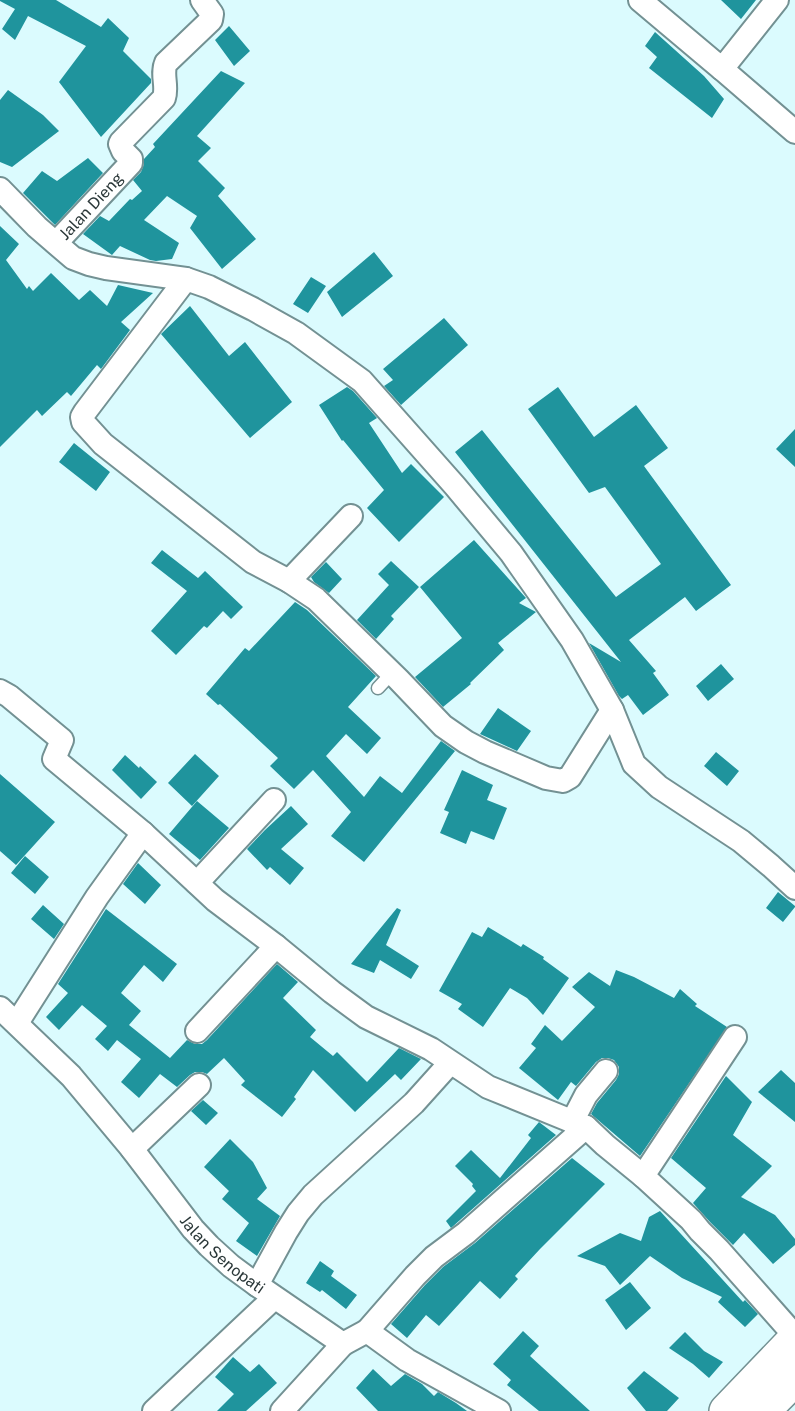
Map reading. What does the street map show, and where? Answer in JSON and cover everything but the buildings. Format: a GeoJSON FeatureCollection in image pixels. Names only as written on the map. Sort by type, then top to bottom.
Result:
{"type":"FeatureCollection","features":[{"type":"Feature","properties":{"kind":"highway"},"geometry":{"type":"LineString","coordinates":[[726,1411],[795,1337]]}},
{"type":"Feature","properties":{"kind":"highway"},"geometry":{"type":"LineString","coordinates":[[763,1411],[795,1379]]}},
{"type":"Feature","properties":{"kind":"street","name":"Jalan Dieng"},"geometry":{"type":"LineString","coordinates":[[56,243],[131,163],[131,159],[120,145],[121,141],[164,98],[166,63],[211,20],[212,14],[202,0]]}},
{"type":"Feature","properties":{"kind":"street"},"geometry":{"type":"LineString","coordinates":[[640,0],[795,132]]}},
{"type":"Feature","properties":{"kind":"street"},"geometry":{"type":"LineString","coordinates":[[722,69],[777,0]]}},
{"type":"Feature","properties":{"kind":"street"},"geometry":{"type":"LineString","coordinates":[[0,191],[73,258],[89,264],[186,279],[231,298],[296,333],[362,381],[511,553],[572,640],[612,710],[634,764],[659,787],[741,841],[795,888]]}},
{"type":"Feature","properties":{"kind":"street"},"geometry":{"type":"LineString","coordinates":[[186,279],[85,411],[82,419],[103,444],[253,562],[289,581],[316,599],[385,681],[466,742],[546,778],[563,781],[570,777],[612,710]]}},
{"type":"Feature","properties":{"kind":"street"},"geometry":{"type":"LineString","coordinates":[[289,581],[351,516]]}},
{"type":"Feature","properties":{"kind":"street"},"geometry":{"type":"LineString","coordinates":[[0,691],[62,740],[54,759],[143,833],[215,900],[332,992],[366,1017],[431,1049],[488,1087],[579,1125],[605,1145],[691,1220],[795,1337]]}},
{"type":"Feature","properties":{"kind":"street"},"geometry":{"type":"LineString","coordinates":[[197,884],[274,800]]}},
{"type":"Feature","properties":{"kind":"street"},"geometry":{"type":"LineString","coordinates":[[17,1023],[97,897],[143,833]]}},
{"type":"Feature","properties":{"kind":"street"},"geometry":{"type":"LineString","coordinates":[[197,1031],[276,946]]}},
{"type":"Feature","properties":{"kind":"street","name":"Jalan Senopati"},"geometry":{"type":"LineString","coordinates":[[0,1008],[71,1076],[209,1246],[265,1292],[343,1344]]}},
{"type":"Feature","properties":{"kind":"street"},"geometry":{"type":"LineString","coordinates":[[643,1176],[735,1037]]}},
{"type":"Feature","properties":{"kind":"street"},"geometry":{"type":"LineString","coordinates":[[154,1411],[265,1292],[286,1232],[298,1213],[313,1196],[414,1102],[450,1063]]}},
{"type":"Feature","properties":{"kind":"street"},"geometry":{"type":"LineString","coordinates":[[282,1411],[343,1344],[367,1331],[434,1257],[466,1233],[579,1125],[586,1095],[606,1071]]}},
{"type":"Feature","properties":{"kind":"street"},"geometry":{"type":"LineString","coordinates":[[132,1149],[199,1085]]}},
{"type":"Feature","properties":{"kind":"street"},"geometry":{"type":"LineString","coordinates":[[367,1331],[407,1360],[499,1411]]}}]}
